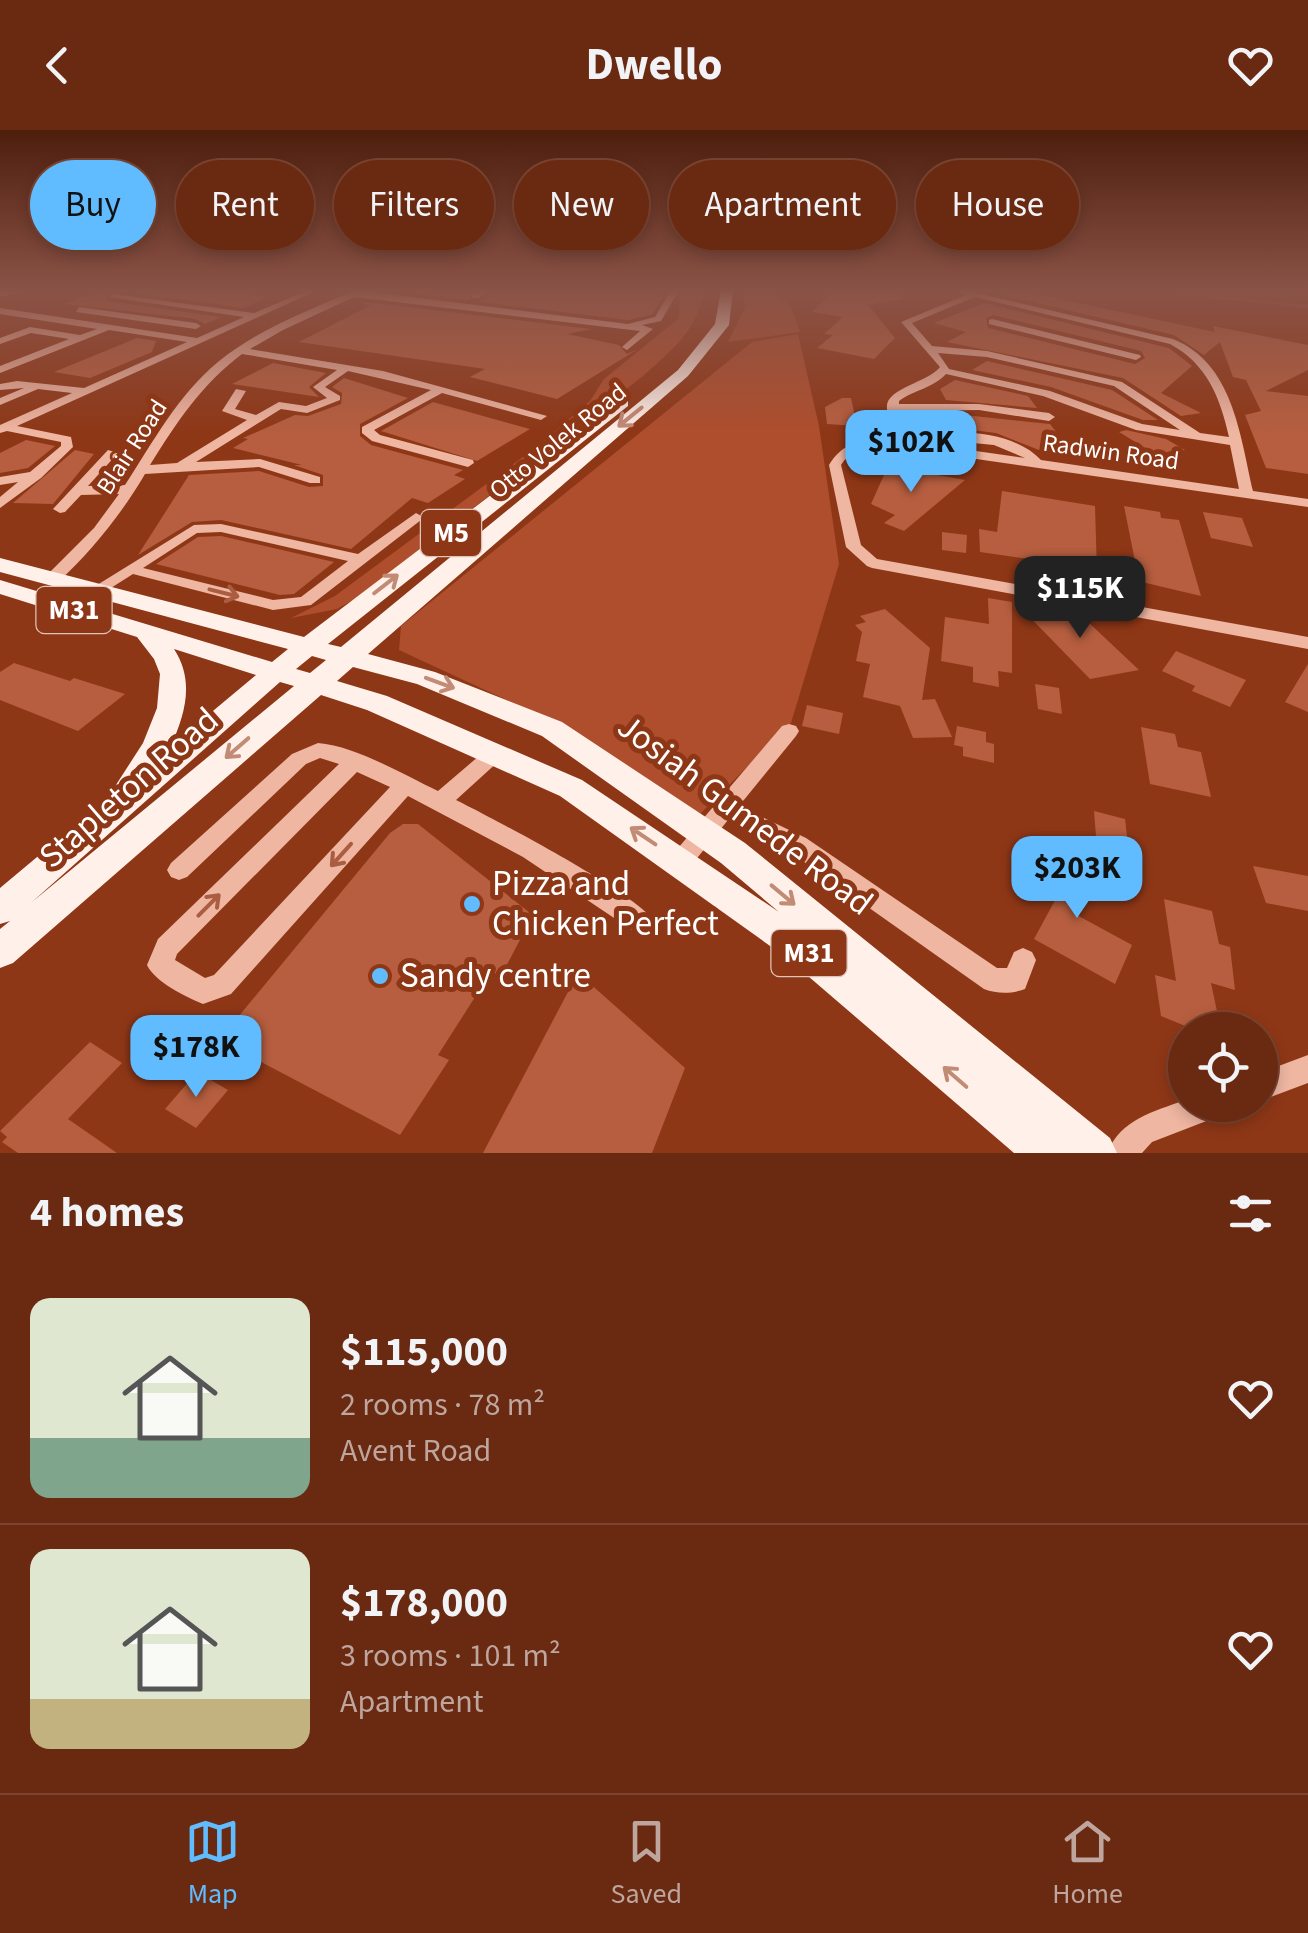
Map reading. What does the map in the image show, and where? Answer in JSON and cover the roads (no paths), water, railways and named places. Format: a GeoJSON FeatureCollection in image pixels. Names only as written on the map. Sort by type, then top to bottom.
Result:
{"type":"FeatureCollection","features":[{"type":"Feature","properties":{"kind":"main road","name":"Otto Volek Road"},"geometry":{"type":"LineString","coordinates":[[310,644],[664,370],[692,338]]}},
{"type":"Feature","properties":{"kind":"main road","name":"Otto Volek Road"},"geometry":{"type":"LineString","coordinates":[[347,654],[700,356],[713,338]]}},
{"type":"Feature","properties":{"kind":"main road","name":"Josiah Gumede Road"},"geometry":{"type":"LineString","coordinates":[[0,565],[347,654],[490,701],[552,729],[717,821],[1096,1153]]}},
{"type":"Feature","properties":{"kind":"main road","name":"M31"},"geometry":{"type":"LineString","coordinates":[[0,587],[377,703],[571,788],[800,946],[1047,1153]]}},
{"type":"Feature","properties":{"kind":"main road"},"geometry":{"type":"LineString","coordinates":[[109,816],[144,765],[170,713],[173,680],[168,660],[147,634]]}},
{"type":"Feature","properties":{"kind":"main road","name":"M5"},"geometry":{"type":"LineString","coordinates":[[274,673],[310,644]]}},
{"type":"Feature","properties":{"kind":"main road","name":"M5"},"geometry":{"type":"LineString","coordinates":[[311,685],[347,654]]}},
{"type":"Feature","properties":{"kind":"main road","name":"Stapleton Road"},"geometry":{"type":"LineString","coordinates":[[0,909],[274,673]]}},
{"type":"Feature","properties":{"kind":"main road","name":"Stapleton Road"},"geometry":{"type":"LineString","coordinates":[[0,952],[311,685]]}},
{"type":"Feature","properties":{"kind":"street"},"geometry":{"type":"LineString","coordinates":[[0,370],[80,338]]}},
{"type":"Feature","properties":{"kind":"street"},"geometry":{"type":"LineString","coordinates":[[176,338],[197,341]]}},
{"type":"Feature","properties":{"kind":"street"},"geometry":{"type":"LineString","coordinates":[[3,428],[204,338]]}},
{"type":"Feature","properties":{"kind":"street","name":"Blair Road"},"geometry":{"type":"LineString","coordinates":[[52,579],[94,543],[209,376],[268,338]]}},
{"type":"Feature","properties":{"kind":"street"},"geometry":{"type":"LineString","coordinates":[[627,346],[637,338]]}},
{"type":"Feature","properties":{"kind":"street"},"geometry":{"type":"LineString","coordinates":[[918,338],[942,361],[945,371]]}},
{"type":"Feature","properties":{"kind":"street"},"geometry":{"type":"LineString","coordinates":[[1053,338],[1136,357]]}},
{"type":"Feature","properties":{"kind":"street"},"geometry":{"type":"LineString","coordinates":[[1155,338],[1195,351],[1219,387],[1247,494]]}},
{"type":"Feature","properties":{"kind":"street"},"geometry":{"type":"LineString","coordinates":[[929,349],[987,354],[1118,384],[1198,436]]}},
{"type":"Feature","properties":{"kind":"street"},"geometry":{"type":"LineString","coordinates":[[242,351],[346,368],[541,416]]}},
{"type":"Feature","properties":{"kind":"street"},"geometry":{"type":"LineString","coordinates":[[180,467],[279,406],[307,410],[336,398],[318,388],[346,368]]}},
{"type":"Feature","properties":{"kind":"street"},"geometry":{"type":"LineString","coordinates":[[900,444],[892,408],[896,396],[945,371],[1046,393],[1140,428],[1234,442]]}},
{"type":"Feature","properties":{"kind":"street"},"geometry":{"type":"LineString","coordinates":[[0,402],[38,386]]}},
{"type":"Feature","properties":{"kind":"street"},"geometry":{"type":"LineString","coordinates":[[0,387],[86,391]]}},
{"type":"Feature","properties":{"kind":"street"},"geometry":{"type":"LineString","coordinates":[[442,389],[366,430],[376,438],[468,463]]}},
{"type":"Feature","properties":{"kind":"street"},"geometry":{"type":"LineString","coordinates":[[240,391],[228,411],[255,418]]}},
{"type":"Feature","properties":{"kind":"street"},"geometry":{"type":"LineString","coordinates":[[892,408],[979,407],[1050,416]]}},
{"type":"Feature","properties":{"kind":"street"},"geometry":{"type":"LineString","coordinates":[[0,504],[67,446],[67,440],[3,428]]}},
{"type":"Feature","properties":{"kind":"street","name":"Radwin Road"},"geometry":{"type":"LineString","coordinates":[[1308,503],[900,444],[854,446],[840,452],[835,464],[854,547],[863,557],[886,567],[1308,642]]}},
{"type":"Feature","properties":{"kind":"street"},"geometry":{"type":"LineString","coordinates":[[60,509],[112,453]]}},
{"type":"Feature","properties":{"kind":"street"},"geometry":{"type":"LineString","coordinates":[[144,470],[266,464],[316,480]]}},
{"type":"Feature","properties":{"kind":"street"},"geometry":{"type":"LineString","coordinates":[[0,481],[36,474]]}},
{"type":"Feature","properties":{"kind":"street"},"geometry":{"type":"LineString","coordinates":[[77,491],[132,489]]}},
{"type":"Feature","properties":{"kind":"street"},"geometry":{"type":"LineString","coordinates":[[130,569],[272,604],[289,604],[316,596],[416,517]]}},
{"type":"Feature","properties":{"kind":"street"},"geometry":{"type":"LineString","coordinates":[[97,590],[182,534],[208,527],[359,559]]}},
{"type":"Feature","properties":{"kind":"street"},"geometry":{"type":"LineString","coordinates":[[680,861],[789,731]]}},
{"type":"Feature","properties":{"kind":"street"},"geometry":{"type":"LineString","coordinates":[[178,870],[299,759],[318,750],[355,761],[443,799],[577,876],[644,924]]}},
{"type":"Feature","properties":{"kind":"street"},"geometry":{"type":"LineString","coordinates":[[443,799],[494,755]]}},
{"type":"Feature","properties":{"kind":"street"},"geometry":{"type":"LineString","coordinates":[[355,761],[167,947],[160,966],[202,990],[222,985],[407,783]]}},
{"type":"Feature","properties":{"kind":"street"},"geometry":{"type":"LineString","coordinates":[[717,821],[798,845],[993,980],[1016,980],[1023,960]]}},
{"type":"Feature","properties":{"kind":"street"},"geometry":{"type":"LineString","coordinates":[[1278,1080],[1308,1069]]}},
{"type":"Feature","properties":{"kind":"street"},"geometry":{"type":"LineString","coordinates":[[1122,1153],[1142,1131],[1168,1121]]}},
{"type":"Feature","properties":{"kind":"place","name":"Pizza and Chicken Perfect"},"geometry":{"type":"Point","coordinates":[472,904]}},
{"type":"Feature","properties":{"kind":"place","name":"Sandy centre"},"geometry":{"type":"Point","coordinates":[380,976]}}]}
